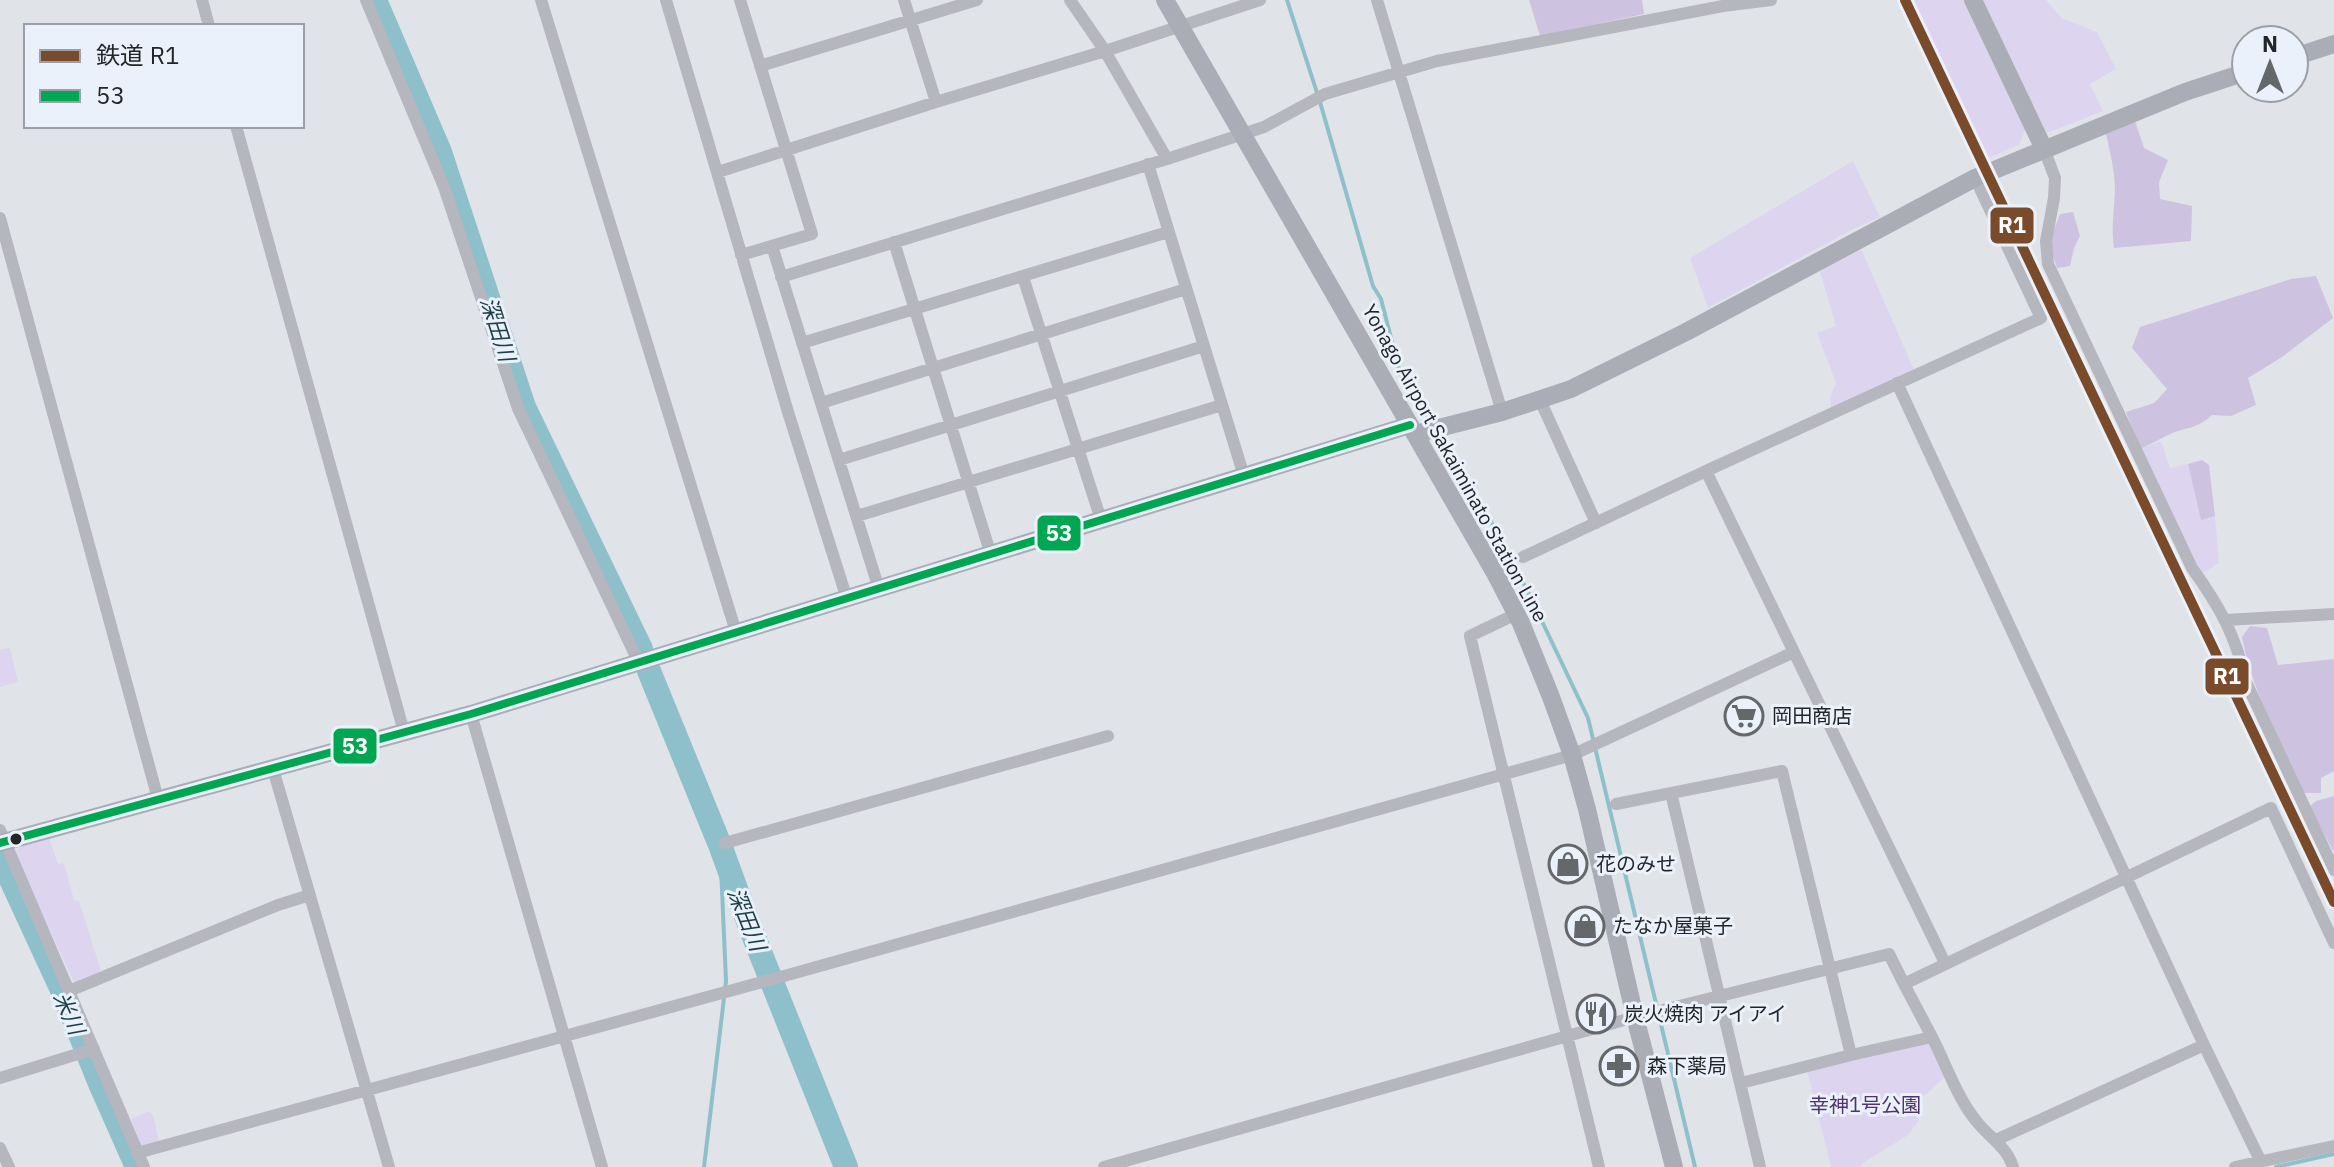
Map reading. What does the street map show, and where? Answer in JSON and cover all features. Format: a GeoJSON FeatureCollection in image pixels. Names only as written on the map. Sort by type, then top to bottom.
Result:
{"type":"FeatureCollection","features":[{"type":"Feature","properties":{"kind":"street"},"geometry":{"type":"LineString","coordinates":[[202,0],[208,24]]}},
{"type":"Feature","properties":{"kind":"street"},"geometry":{"type":"LineString","coordinates":[[366,0],[444,187],[518,408],[639,663]]}},
{"type":"Feature","properties":{"kind":"street"},"geometry":{"type":"LineString","coordinates":[[541,0],[736,632]]}},
{"type":"Feature","properties":{"kind":"street"},"geometry":{"type":"LineString","coordinates":[[666,0],[847,599]]}},
{"type":"Feature","properties":{"kind":"street"},"geometry":{"type":"LineString","coordinates":[[741,255],[812,234],[740,2],[754,0]]}},
{"type":"Feature","properties":{"kind":"street"},"geometry":{"type":"LineString","coordinates":[[904,0],[936,102]]}},
{"type":"Feature","properties":{"kind":"street"},"geometry":{"type":"LineString","coordinates":[[760,66],[977,0]]}},
{"type":"Feature","properties":{"kind":"street"},"geometry":{"type":"LineString","coordinates":[[1070,0],[1105,51],[1167,159]]}},
{"type":"Feature","properties":{"kind":"street","name":"Yonago Airport Sakaiminato Station Line"},"geometry":{"type":"LineString","coordinates":[[1165,0],[1516,614],[1572,755],[1674,1167]]}},
{"type":"Feature","properties":{"kind":"street"},"geometry":{"type":"LineString","coordinates":[[718,172],[1260,0]]}},
{"type":"Feature","properties":{"kind":"street"},"geometry":{"type":"LineString","coordinates":[[1377,0],[1502,412]]}},
{"type":"Feature","properties":{"kind":"street"},"geometry":{"type":"LineString","coordinates":[[781,277],[1243,135],[1325,94],[1437,61],[1723,6],[1771,0]]}},
{"type":"Feature","properties":{"kind":"street"},"geometry":{"type":"LineString","coordinates":[[1973,0],[2055,178],[2046,241],[2048,264],[2192,568],[2225,620],[2239,650],[2246,682],[2334,870]]}},
{"type":"Feature","properties":{"kind":"street"},"geometry":{"type":"LineString","coordinates":[[2310,52],[2334,44]]}},
{"type":"Feature","properties":{"kind":"street"},"geometry":{"type":"LineString","coordinates":[[144,1167],[2,838],[273,769],[471,714],[1244,476],[1412,430],[1502,412],[1540,400],[1598,377],[1975,178],[2185,92],[2230,77]]}},
{"type":"Feature","properties":{"kind":"street"},"geometry":{"type":"LineString","coordinates":[[237,128],[404,732]]}},
{"type":"Feature","properties":{"kind":"street"},"geometry":{"type":"LineString","coordinates":[[1148,164],[1244,476]]}},
{"type":"Feature","properties":{"kind":"street"},"geometry":{"type":"LineString","coordinates":[[1523,557],[2041,318],[1975,178]]}},
{"type":"Feature","properties":{"kind":"street"},"geometry":{"type":"LineString","coordinates":[[0,218],[158,799]]}},
{"type":"Feature","properties":{"kind":"street"},"geometry":{"type":"LineString","coordinates":[[802,343],[1168,232]]}},
{"type":"Feature","properties":{"kind":"street"},"geometry":{"type":"LineString","coordinates":[[894,242],[991,555]]}},
{"type":"Feature","properties":{"kind":"street"},"geometry":{"type":"LineString","coordinates":[[772,246],[879,589]]}},
{"type":"Feature","properties":{"kind":"street"},"geometry":{"type":"LineString","coordinates":[[1023,277],[1101,520]]}},
{"type":"Feature","properties":{"kind":"street"},"geometry":{"type":"LineString","coordinates":[[821,403],[1186,289]]}},
{"type":"Feature","properties":{"kind":"street"},"geometry":{"type":"LineString","coordinates":[[839,460],[1204,346]]}},
{"type":"Feature","properties":{"kind":"street"},"geometry":{"type":"LineString","coordinates":[[1897,383],[2217,1069],[2248,1165],[2334,1146]]}},
{"type":"Feature","properties":{"kind":"street"},"geometry":{"type":"LineString","coordinates":[[1540,400],[1596,523]]}},
{"type":"Feature","properties":{"kind":"street"},"geometry":{"type":"LineString","coordinates":[[857,516],[1222,405]]}},
{"type":"Feature","properties":{"kind":"street"},"geometry":{"type":"LineString","coordinates":[[1706,471],[1945,963]]}},
{"type":"Feature","properties":{"kind":"street"},"geometry":{"type":"LineString","coordinates":[[1516,614],[1470,636],[1599,1167]]}},
{"type":"Feature","properties":{"kind":"street"},"geometry":{"type":"LineString","coordinates":[[2225,620],[2334,614]]}},
{"type":"Feature","properties":{"kind":"street"},"geometry":{"type":"LineString","coordinates":[[137,1153],[1572,755],[1794,652]]}},
{"type":"Feature","properties":{"kind":"street"},"geometry":{"type":"LineString","coordinates":[[471,714],[602,1167]]}},
{"type":"Feature","properties":{"kind":"street"},"geometry":{"type":"LineString","coordinates":[[725,843],[1108,736]]}},
{"type":"Feature","properties":{"kind":"street"},"geometry":{"type":"LineString","coordinates":[[273,769],[389,1167]]}},
{"type":"Feature","properties":{"kind":"street"},"geometry":{"type":"LineString","coordinates":[[1616,804],[1782,771],[1851,1055]]}},
{"type":"Feature","properties":{"kind":"street"},"geometry":{"type":"LineString","coordinates":[[1671,793],[1760,1167]]}},
{"type":"Feature","properties":{"kind":"street"},"geometry":{"type":"LineString","coordinates":[[1904,984],[2271,808],[2334,943]]}},
{"type":"Feature","properties":{"kind":"street"},"geometry":{"type":"LineString","coordinates":[[69,991],[278,905],[310,895]]}},
{"type":"Feature","properties":{"kind":"street"},"geometry":{"type":"LineString","coordinates":[[1104,1167],[1635,1017],[1889,954],[1966,1105],[2011,1159],[2013,1167]]}},
{"type":"Feature","properties":{"kind":"street"},"geometry":{"type":"LineString","coordinates":[[1741,1083],[1932,1037]]}},
{"type":"Feature","properties":{"kind":"street"},"geometry":{"type":"LineString","coordinates":[[1996,1140],[2204,1045]]}},
{"type":"Feature","properties":{"kind":"street"},"geometry":{"type":"LineString","coordinates":[[0,1078],[94,1049]]}},
{"type":"Feature","properties":{"kind":"street"},"geometry":{"type":"LineString","coordinates":[[0,1148],[9,1167]]}},
{"type":"Feature","properties":{"kind":"green space"},"geometry":{"type":"Polygon","coordinates":[[[1914,0],[1964,0],[2025,130],[2019,145],[1988,158],[1914,0]]]}},
{"type":"Feature","properties":{"kind":"green space"},"geometry":{"type":"Polygon","coordinates":[[[1981,0],[2046,0],[2062,18],[2097,32],[2116,69],[2090,84],[2103,111],[2046,132],[1981,0]]]}},
{"type":"Feature","properties":{"kind":"green space"},"geometry":{"type":"Polygon","coordinates":[[[1853,161],[1880,217],[1708,308],[1690,258],[1853,161]]]}},
{"type":"Feature","properties":{"kind":"green space"},"geometry":{"type":"Polygon","coordinates":[[[1854,249],[1862,251],[1915,372],[1831,410],[1830,397],[1836,383],[1817,333],[1836,326],[1819,268],[1854,249]]]}},
{"type":"Feature","properties":{"kind":"green space"},"geometry":{"type":"Polygon","coordinates":[[[2161,441],[2170,468],[2188,464],[2201,519],[2215,516],[2219,563],[2202,574],[2140,449],[2161,441]]]}},
{"type":"Feature","properties":{"kind":"green space"},"geometry":{"type":"Polygon","coordinates":[[[10,648],[18,682],[0,687],[0,650],[10,648]]]}},
{"type":"Feature","properties":{"kind":"green space"},"geometry":{"type":"Polygon","coordinates":[[[49,838],[58,864],[64,863],[74,900],[79,901],[102,974],[75,984],[16,859],[16,851],[20,847],[49,838]]]}},
{"type":"Feature","properties":{"kind":"green space","name":"幸神1号公園"},"geometry":{"type":"Polygon","coordinates":[[[1924,1041],[1933,1045],[1947,1075],[1921,1099],[1918,1122],[1908,1135],[1860,1167],[1831,1167],[1807,1071],[1924,1041]]]}},
{"type":"Feature","properties":{"kind":"green space"},"geometry":{"type":"Polygon","coordinates":[[[150,1111],[159,1142],[141,1146],[131,1119],[150,1111]]]}},
{"type":"Feature","properties":{"kind":"shaded area"},"geometry":{"type":"Polygon","coordinates":[[[1529,0],[1642,0],[1644,14],[1540,36],[1529,0]]]}},
{"type":"Feature","properties":{"kind":"shaded area"},"geometry":{"type":"Polygon","coordinates":[[[2135,121],[2144,148],[2168,160],[2159,182],[2160,199],[2192,206],[2191,241],[2114,248],[2115,184],[2106,134],[2135,121]]]}},
{"type":"Feature","properties":{"kind":"shaded area"},"geometry":{"type":"Polygon","coordinates":[[[2073,212],[2080,236],[2070,266],[2057,268],[2049,243],[2060,214],[2073,212]]]}},
{"type":"Feature","properties":{"kind":"shaded area"},"geometry":{"type":"Polygon","coordinates":[[[2316,276],[2333,318],[2282,357],[2248,378],[2256,405],[2231,416],[2212,415],[2197,425],[2140,449],[2126,412],[2154,403],[2167,389],[2132,348],[2140,327],[2291,279],[2316,276]]]}},
{"type":"Feature","properties":{"kind":"shaded area"},"geometry":{"type":"Polygon","coordinates":[[[2202,460],[2209,465],[2215,516],[2201,520],[2188,464],[2202,460]]]}},
{"type":"Feature","properties":{"kind":"shaded area"},"geometry":{"type":"Polygon","coordinates":[[[2250,626],[2267,628],[2278,665],[2334,659],[2334,771],[2321,778],[2321,793],[2303,793],[2268,716],[2242,637],[2250,626]]]}},
{"type":"Feature","properties":{"kind":"shaded area"},"geometry":{"type":"Polygon","coordinates":[[[2334,796],[2334,852],[2309,807],[2316,801],[2334,796]]]}},
{"type":"Feature","properties":{"kind":"waterway","name":"深田川"},"geometry":{"type":"LineString","coordinates":[[375,0],[440,152],[524,407],[641,649]]}},
{"type":"Feature","properties":{"kind":"waterway"},"geometry":{"type":"LineString","coordinates":[[1287,0],[1373,286],[1381,299],[1400,373],[1432,425]]}},
{"type":"Feature","properties":{"kind":"waterway"},"geometry":{"type":"LineString","coordinates":[[1438,436],[1486,512],[1588,718],[1695,1167]]}},
{"type":"Feature","properties":{"kind":"waterway","name":"深田川"},"geometry":{"type":"LineString","coordinates":[[649,671],[846,1167]]}},
{"type":"Feature","properties":{"kind":"waterway"},"geometry":{"type":"LineString","coordinates":[[704,1167],[726,981],[720,845]]}},
{"type":"Feature","properties":{"kind":"waterway","name":"米川"},"geometry":{"type":"LineString","coordinates":[[1,858],[62,990],[137,1167]]}},
{"type":"Feature","properties":{"kind":"waterway"},"geometry":{"type":"LineString","coordinates":[[2276,1167],[2334,1154]]}},
{"type":"Feature","properties":{"kind":"rail line","name":"R1"},"geometry":{"type":"LineString","coordinates":[[1905,0],[2334,902]]}},
{"type":"Feature","properties":{"kind":"transit line","name":"53"},"geometry":{"type":"LineString","coordinates":[[0,843],[471,714],[1410,425]]}},
{"type":"Feature","properties":{"kind":"place","name":"岡田商店"},"geometry":{"type":"Point","coordinates":[1744,716]}},
{"type":"Feature","properties":{"kind":"place","name":"花のみせ"},"geometry":{"type":"Point","coordinates":[1568,864]}},
{"type":"Feature","properties":{"kind":"place","name":"たなか屋菓子"},"geometry":{"type":"Point","coordinates":[1585,926]}},
{"type":"Feature","properties":{"kind":"place","name":"炭火焼肉 アイアイ"},"geometry":{"type":"Point","coordinates":[1596,1014]}},
{"type":"Feature","properties":{"kind":"place","name":"森下薬局"},"geometry":{"type":"Point","coordinates":[1619,1066]}}]}
